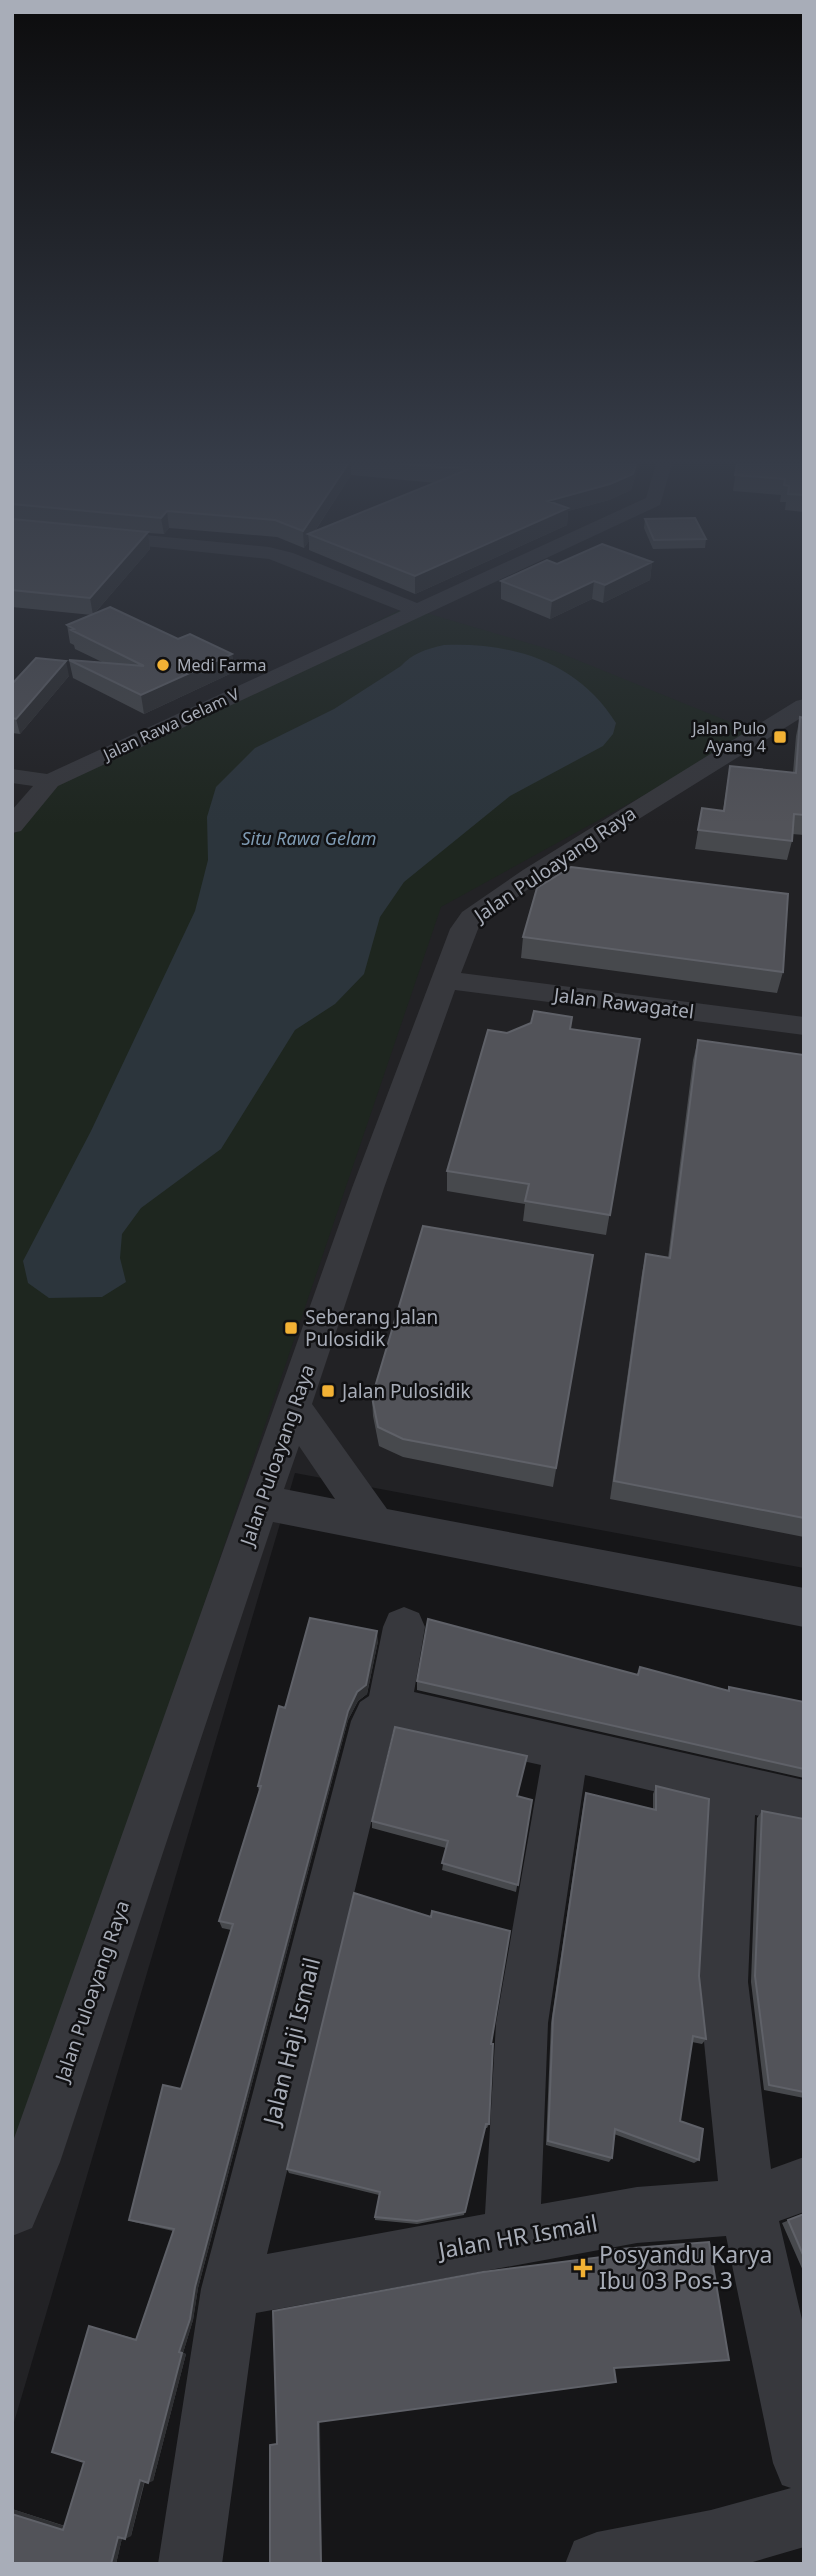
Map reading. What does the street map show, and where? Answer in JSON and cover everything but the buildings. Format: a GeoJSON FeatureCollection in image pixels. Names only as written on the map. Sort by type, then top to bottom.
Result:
{"type":"FeatureCollection","features":[{"type":"Feature","properties":{"kind":"street"},"geometry":{"type":"LineString","coordinates":[[353,584],[419,611]]}},
{"type":"Feature","properties":{"kind":"street","name":"Jalan Rawa Gelam V"},"geometry":{"type":"LineString","coordinates":[[12,826],[50,781],[476,584]]}},
{"type":"Feature","properties":{"kind":"street","name":"Jalan Puloayang Raya"},"geometry":{"type":"LineString","coordinates":[[12,2208],[33,2162],[368,1188],[456,944],[471,918],[532,875],[804,706]]}},
{"type":"Feature","properties":{"kind":"street"},"geometry":{"type":"LineString","coordinates":[[12,776],[50,781]]}},
{"type":"Feature","properties":{"kind":"street","name":"Jalan Rawagatel"},"geometry":{"type":"LineString","coordinates":[[444,980],[804,1026]]}},
{"type":"Feature","properties":{"kind":"street"},"geometry":{"type":"LineString","coordinates":[[293,1407],[375,1524]]}},
{"type":"Feature","properties":{"kind":"street"},"geometry":{"type":"LineString","coordinates":[[261,1502],[804,1608]]}},
{"type":"Feature","properties":{"kind":"street"},"geometry":{"type":"LineString","coordinates":[[404,1627],[388,1710],[398,1710],[804,1803]]}},
{"type":"Feature","properties":{"kind":"street","name":"Jalan Haji Ismail"},"geometry":{"type":"LineString","coordinates":[[190,2564],[230,2289],[373,1721],[380,1712],[388,1710]]}},
{"type":"Feature","properties":{"kind":"street"},"geometry":{"type":"LineString","coordinates":[[512,2238],[522,2023],[566,1750]]}},
{"type":"Feature","properties":{"kind":"street"},"geometry":{"type":"LineString","coordinates":[[736,1786],[732,1797],[723,1982],[748,2206],[804,2463]]}},
{"type":"Feature","properties":{"kind":"street","name":"Jalan HR Ismail"},"geometry":{"type":"LineString","coordinates":[[230,2289],[637,2216],[748,2206],[804,2184]]}},
{"type":"Feature","properties":{"kind":"street"},"geometry":{"type":"LineString","coordinates":[[597,2564],[711,2542],[804,2515]]}},
{"type":"Feature","properties":{"kind":"shaded area"},"geometry":{"type":"Polygon","coordinates":[[[12,584],[804,584],[804,1568],[295,1473],[12,2429],[12,584]]]}},
{"type":"Feature","properties":{"kind":"shaded area"},"geometry":{"type":"Polygon","coordinates":[[[406,607],[555,651],[757,733],[441,907],[12,2170],[12,837],[55,781],[406,607]]]}},
{"type":"Feature","properties":{"kind":"water","name":"Situ Rawa Gelam"},"geometry":{"type":"Polygon","coordinates":[[[444,645],[495,647],[519,652],[563,671],[601,702],[616,723],[613,734],[603,746],[510,796],[404,882],[380,917],[364,974],[335,1004],[295,1030],[221,1149],[141,1208],[122,1234],[120,1258],[126,1282],[102,1297],[49,1298],[28,1283],[23,1261],[91,1131],[195,911],[208,860],[207,817],[216,787],[255,748],[334,709],[415,655],[444,645]]]}},
{"type":"Feature","properties":{"kind":"place","name":"Medi Farma"},"geometry":{"type":"Point","coordinates":[163,665]}},
{"type":"Feature","properties":{"kind":"place","name":"Jalan Pulo Ayang 4"},"geometry":{"type":"Point","coordinates":[780,737]}},
{"type":"Feature","properties":{"kind":"place","name":"Seberang Jalan Pulosidik"},"geometry":{"type":"Point","coordinates":[291,1328]}},
{"type":"Feature","properties":{"kind":"place","name":"Jalan Pulosidik"},"geometry":{"type":"Point","coordinates":[328,1391]}},
{"type":"Feature","properties":{"kind":"place","name":"Posyandu Karya Ibu 03 Pos-3"},"geometry":{"type":"Point","coordinates":[583,2268]}}]}
